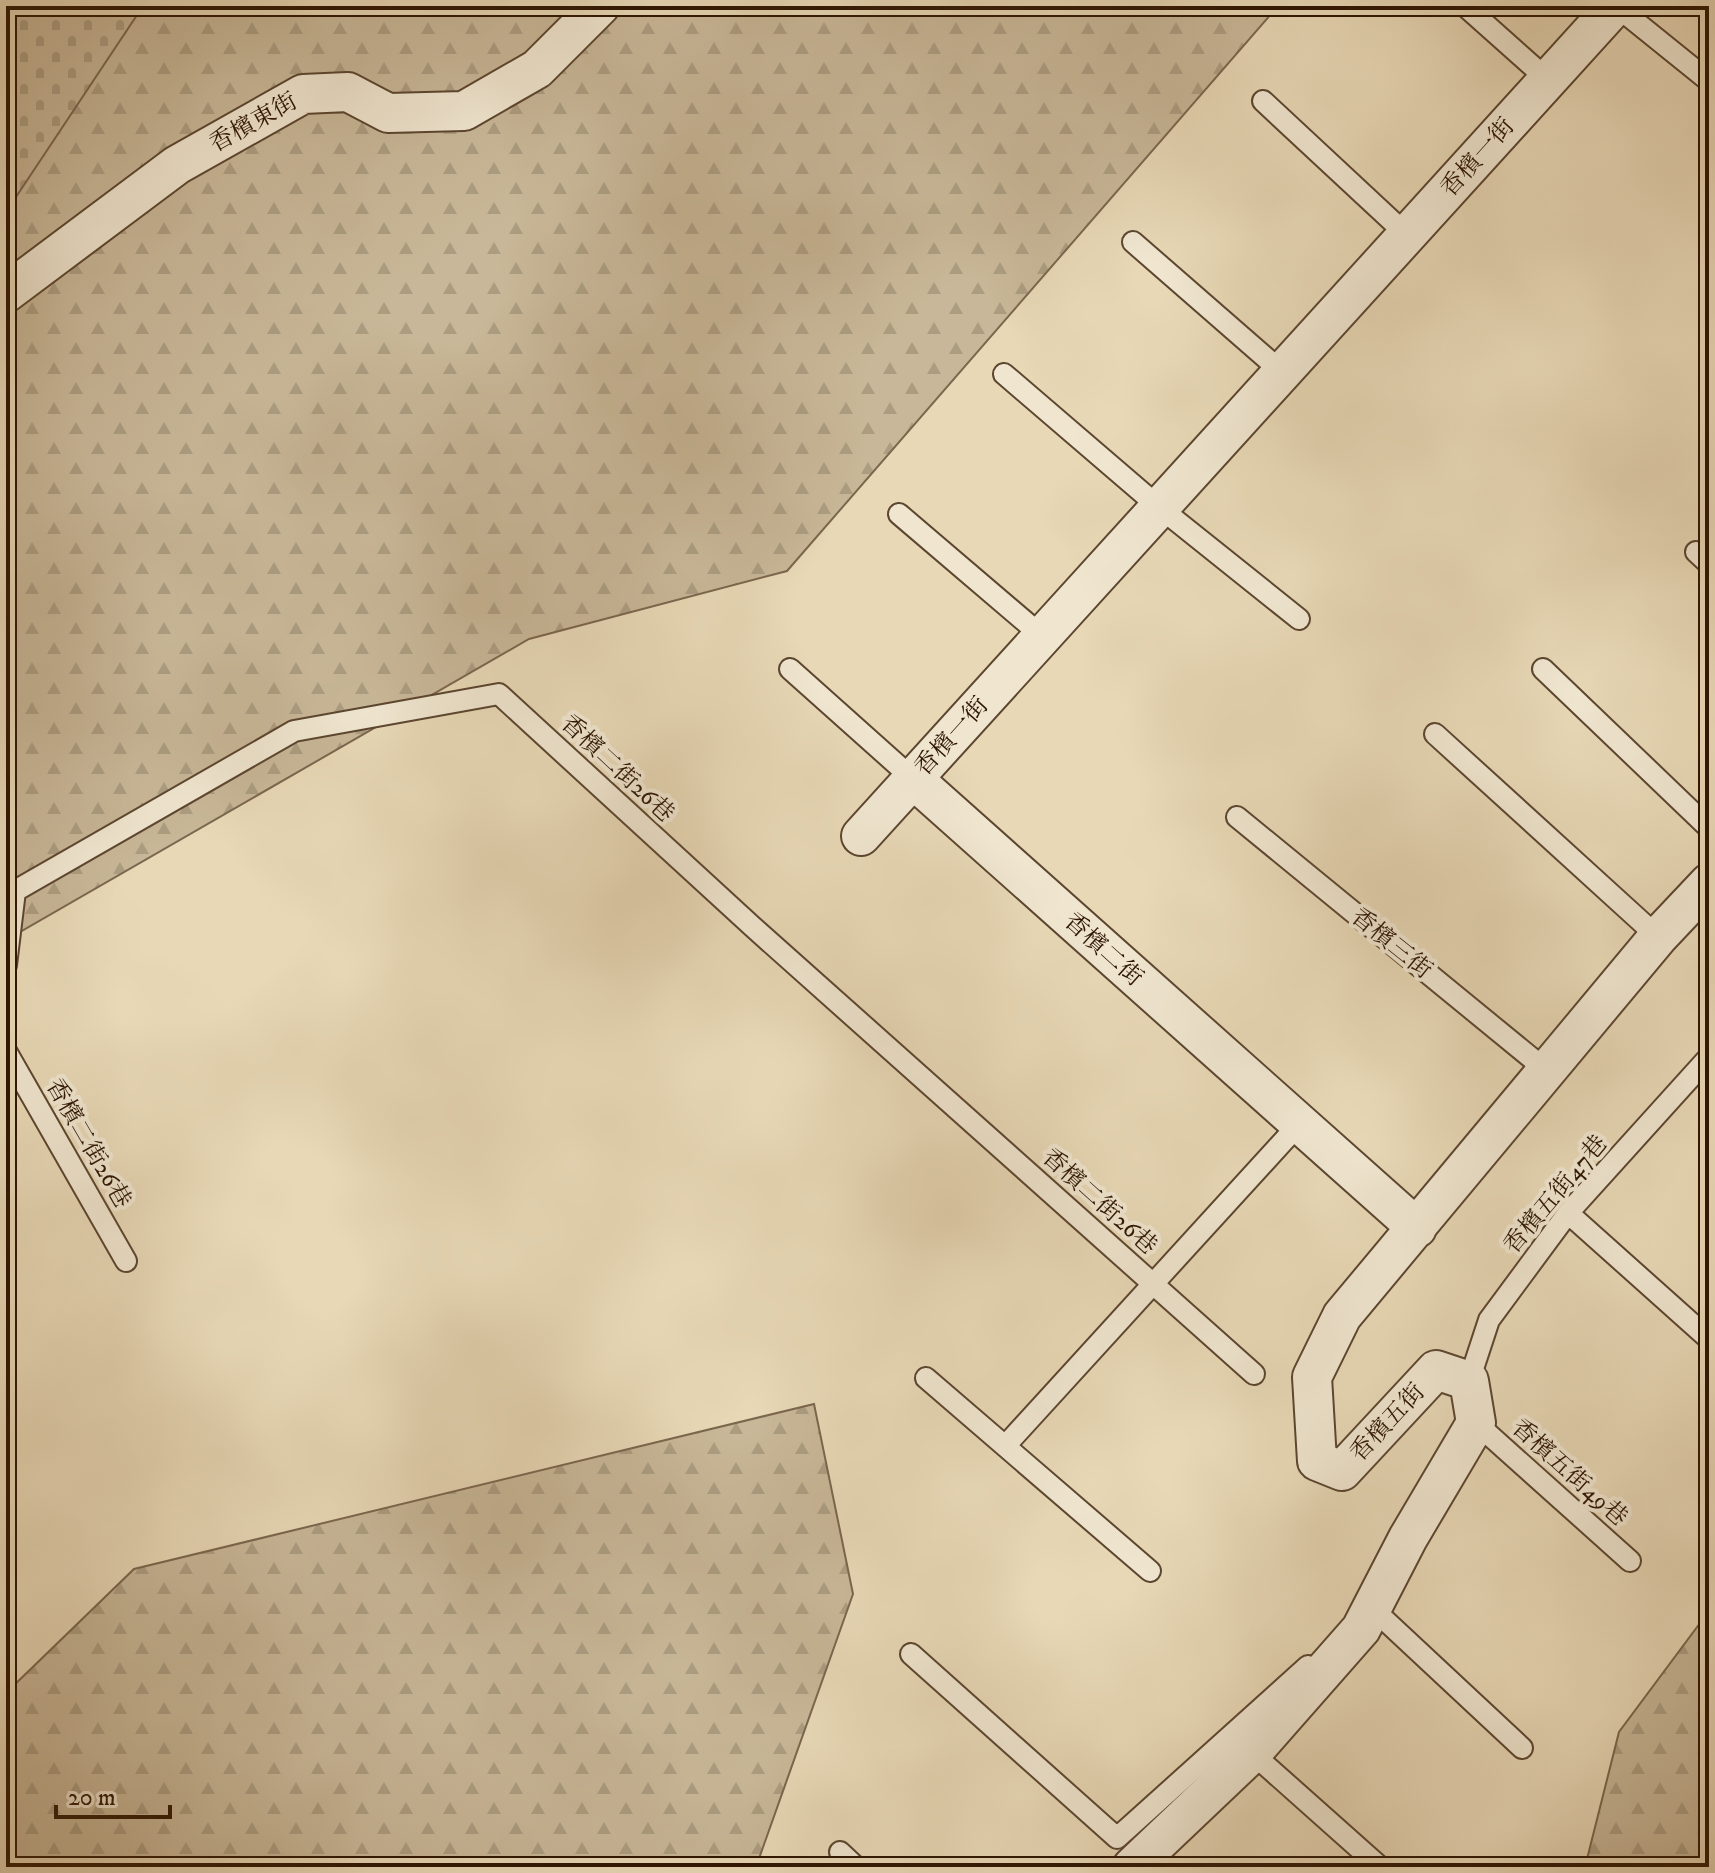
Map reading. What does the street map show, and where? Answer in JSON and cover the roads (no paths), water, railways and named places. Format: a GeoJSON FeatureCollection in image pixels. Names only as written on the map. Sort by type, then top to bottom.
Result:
{"type":"FeatureCollection","features":[{"type":"Feature","properties":{"kind":"street","name":"香檳東街"},"geometry":{"type":"LineString","coordinates":[[6,293],[177,165],[303,94],[348,92],[388,113],[464,111],[537,69],[600,6]]}},
{"type":"Feature","properties":{"kind":"street","name":"香檳一街"},"geometry":{"type":"LineString","coordinates":[[861,836],[1616,6]]}},
{"type":"Feature","properties":{"kind":"street","name":"香檳二街"},"geometry":{"type":"LineString","coordinates":[[912,778],[1417,1228]]}},
{"type":"Feature","properties":{"kind":"street"},"geometry":{"type":"LineString","coordinates":[[1417,1228],[1658,937],[1709,883]]}},
{"type":"Feature","properties":{"kind":"street","name":"香檳五街"},"geometry":{"type":"LineString","coordinates":[[1417,1228],[1342,1316],[1312,1377],[1317,1461],[1342,1471],[1436,1370],[1469,1381]]}},
{"type":"Feature","properties":{"kind":"street"},"geometry":{"type":"LineString","coordinates":[[1132,1867],[1252,1753],[1361,1629],[1408,1538],[1476,1423],[1469,1381]]}},
{"type":"Feature","properties":{"kind":"lane"},"geometry":{"type":"LineString","coordinates":[[1465,6],[1548,80]]}},
{"type":"Feature","properties":{"kind":"lane","name":"香檳一街"},"geometry":{"type":"LineString","coordinates":[[1616,6],[1709,81]]}},
{"type":"Feature","properties":{"kind":"lane"},"geometry":{"type":"LineString","coordinates":[[1263,101],[1407,235]]}},
{"type":"Feature","properties":{"kind":"lane"},"geometry":{"type":"LineString","coordinates":[[1133,242],[1282,372]]}},
{"type":"Feature","properties":{"kind":"lane"},"geometry":{"type":"LineString","coordinates":[[1004,374],[1159,507],[1299,619]]}},
{"type":"Feature","properties":{"kind":"lane"},"geometry":{"type":"LineString","coordinates":[[899,514],[1042,636]]}},
{"type":"Feature","properties":{"kind":"lane","name":"香檳二街"},"geometry":{"type":"LineString","coordinates":[[790,669],[912,778]]}},
{"type":"Feature","properties":{"kind":"lane"},"geometry":{"type":"LineString","coordinates":[[1543,669],[1709,828]]}},
{"type":"Feature","properties":{"kind":"lane","name":"香檳二街26巷"},"geometry":{"type":"LineString","coordinates":[[6,965],[15,891],[294,731],[499,694],[753,927],[1254,1374]]}},
{"type":"Feature","properties":{"kind":"lane"},"geometry":{"type":"LineString","coordinates":[[1435,734],[1658,937]]}},
{"type":"Feature","properties":{"kind":"lane","name":"香檳三街"},"geometry":{"type":"LineString","coordinates":[[1237,817],[1546,1070]]}},
{"type":"Feature","properties":{"kind":"lane","name":"香檳二街26巷"},"geometry":{"type":"LineString","coordinates":[[6,1051],[126,1261]]}},
{"type":"Feature","properties":{"kind":"lane","name":"香檳五街47巷"},"geometry":{"type":"LineString","coordinates":[[1469,1381],[1489,1320],[1568,1213],[1709,1057]]}},
{"type":"Feature","properties":{"kind":"lane","name":"香檳二街26巷"},"geometry":{"type":"LineString","coordinates":[[1006,1445],[1300,1123]]}},
{"type":"Feature","properties":{"kind":"lane"},"geometry":{"type":"LineString","coordinates":[[1568,1213],[1709,1339]]}},
{"type":"Feature","properties":{"kind":"lane"},"geometry":{"type":"LineString","coordinates":[[926,1378],[1150,1571]]}},
{"type":"Feature","properties":{"kind":"lane","name":"香檳五街49巷"},"geometry":{"type":"LineString","coordinates":[[1476,1423],[1630,1561]]}},
{"type":"Feature","properties":{"kind":"lane"},"geometry":{"type":"LineString","coordinates":[[911,1654],[1117,1838],[1372,1608],[1522,1748]]}},
{"type":"Feature","properties":{"kind":"lane"},"geometry":{"type":"LineString","coordinates":[[1252,1753],[1380,1867]]}},
{"type":"Feature","properties":{"kind":"lane"},"geometry":{"type":"LineString","coordinates":[[840,1852],[856,1867]]}}]}
